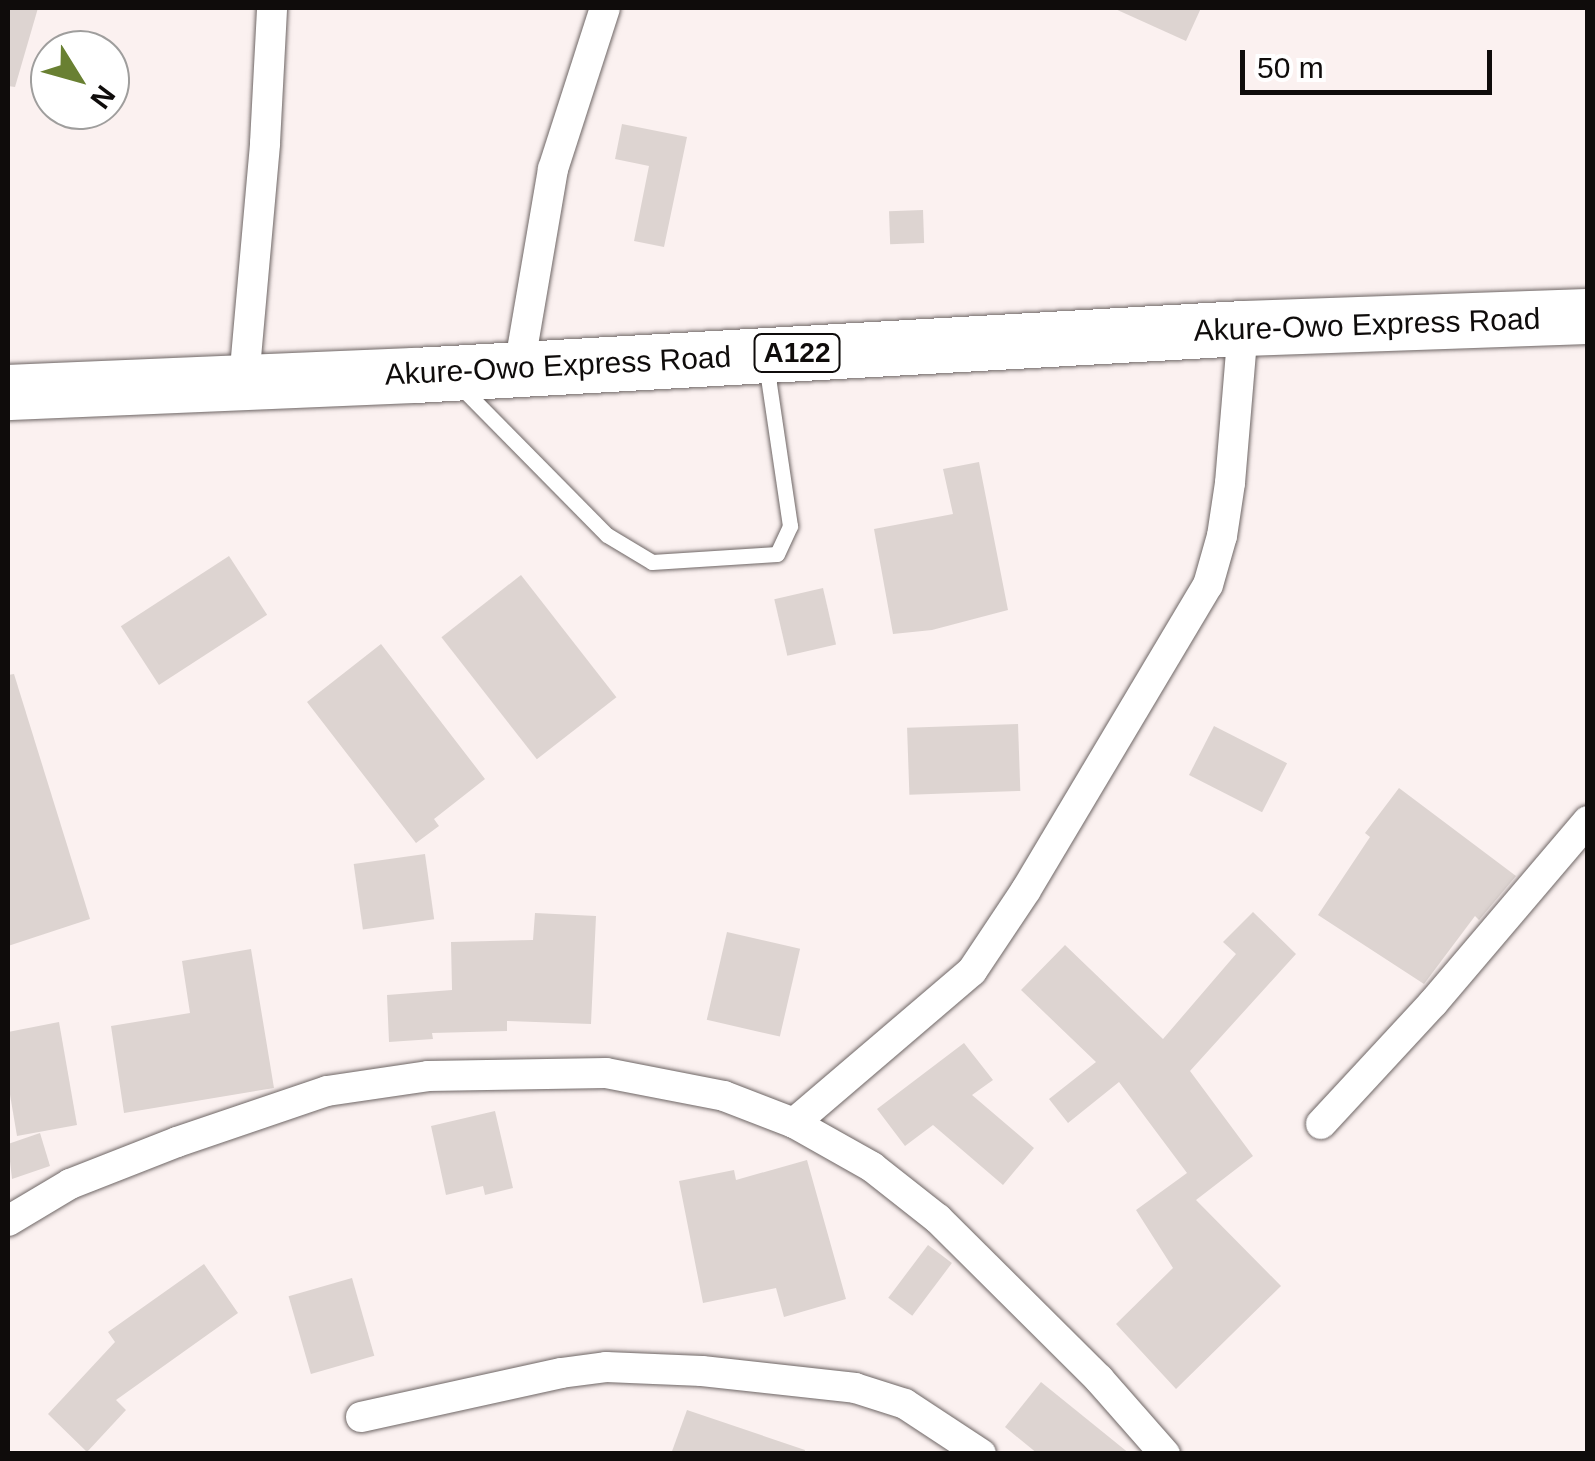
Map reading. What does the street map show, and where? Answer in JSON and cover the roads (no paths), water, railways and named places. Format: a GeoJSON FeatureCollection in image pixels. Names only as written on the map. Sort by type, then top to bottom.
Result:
{"type":"FeatureCollection","features":[{"type":"Feature","properties":{"kind":"highway","name":"Akure-Owo Express Road"},"geometry":{"type":"LineString","coordinates":[[8,392],[446,373],[1242,328],[1588,316]]}},
{"type":"Feature","properties":{"kind":"street"},"geometry":{"type":"LineString","coordinates":[[244,380],[265,143],[272,8]]}},
{"type":"Feature","properties":{"kind":"street"},"geometry":{"type":"LineString","coordinates":[[519,368],[552,168],[606,8]]}},
{"type":"Feature","properties":{"kind":"street"},"geometry":{"type":"LineString","coordinates":[[794,1123],[972,971],[1026,890],[1208,585],[1222,536],[1230,483],[1242,328]]}},
{"type":"Feature","properties":{"kind":"street"},"geometry":{"type":"LineString","coordinates":[[1321,1124],[1434,1003],[1588,821]]}},
{"type":"Feature","properties":{"kind":"street"},"geometry":{"type":"LineString","coordinates":[[8,1221],[70,1184],[176,1142],[328,1091],[428,1076],[606,1074],[724,1096],[794,1123],[872,1167],[938,1219],[1014,1292],[1159,1451]]}},
{"type":"Feature","properties":{"kind":"street"},"geometry":{"type":"LineString","coordinates":[[361,1417],[561,1373],[606,1367],[702,1371],[855,1388],[905,1404],[981,1454]]}},
{"type":"Feature","properties":{"kind":"lane"},"geometry":{"type":"LineString","coordinates":[[446,373],[607,535],[652,562],[776,554],[790,526],[764,355]]}}]}
